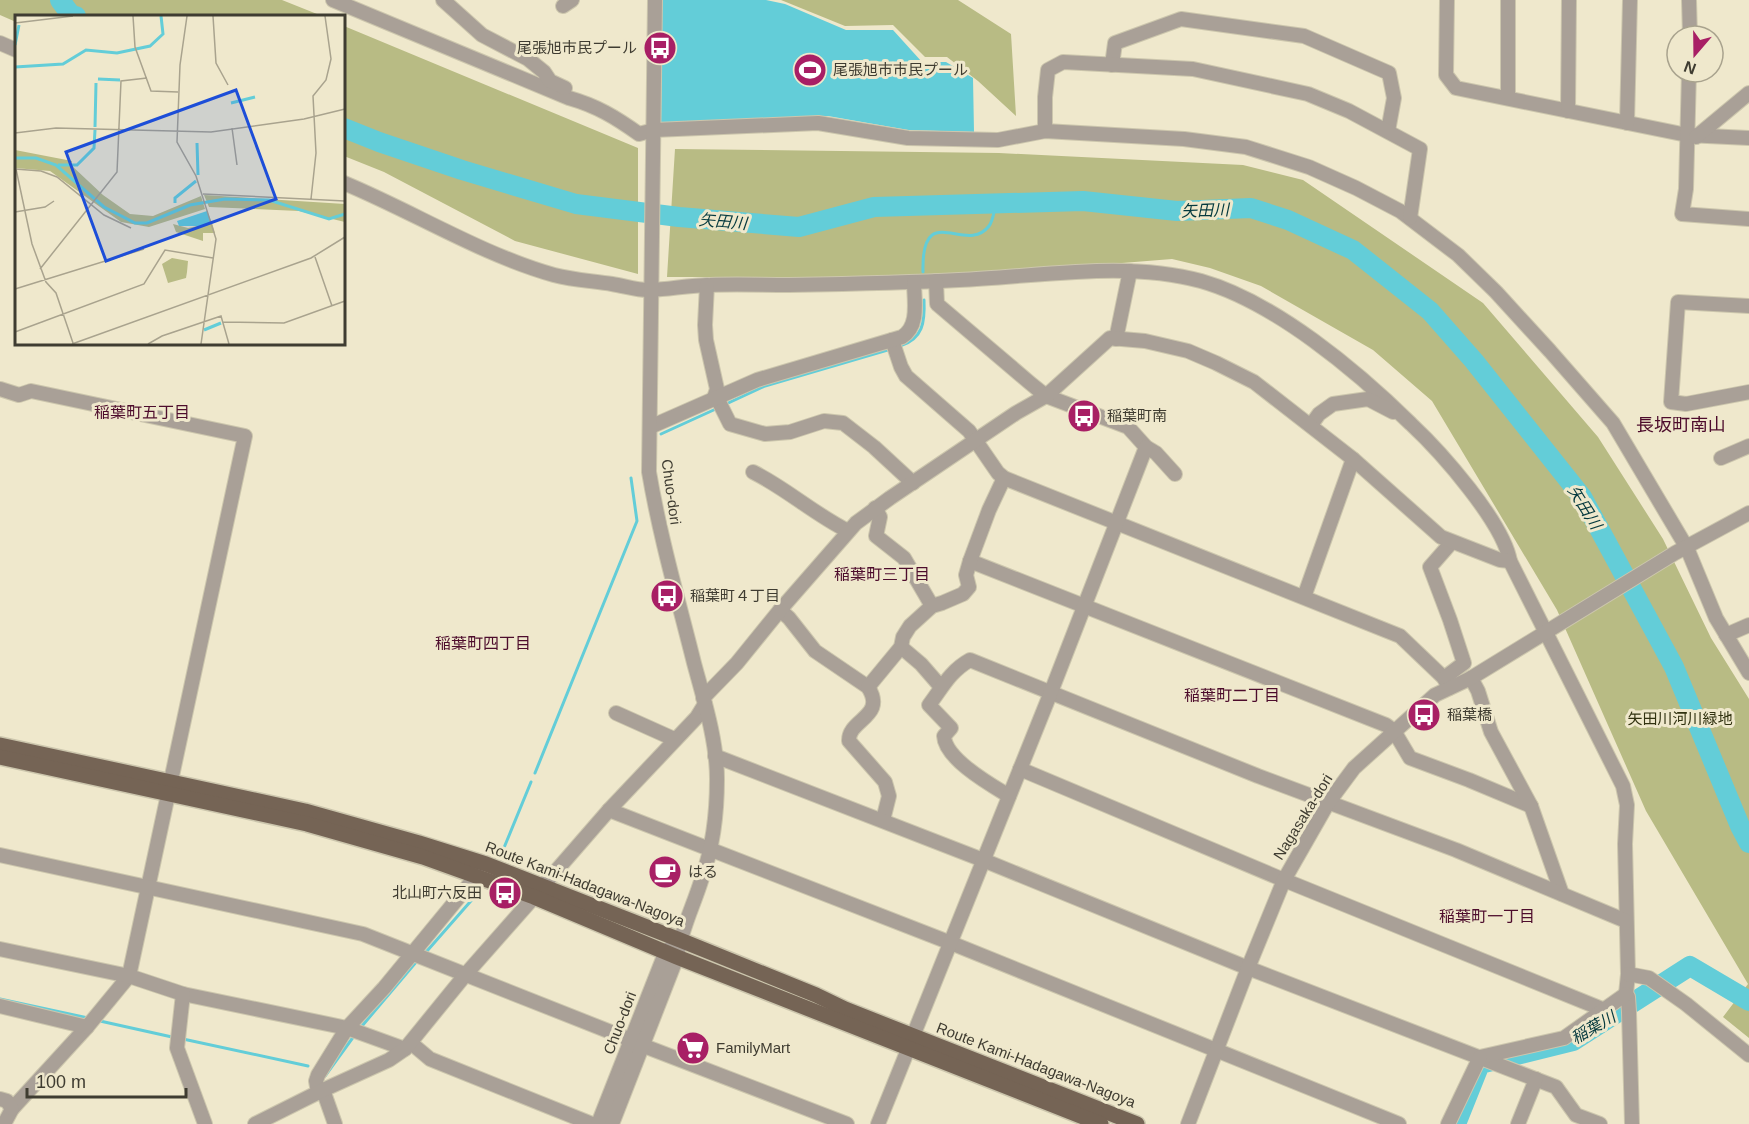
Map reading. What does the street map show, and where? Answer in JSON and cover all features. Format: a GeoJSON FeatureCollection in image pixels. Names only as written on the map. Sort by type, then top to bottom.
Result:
{"type":"FeatureCollection","features":[{"type":"Feature","properties":{"kind":"main road","name":"Route Kami-Hadagawa-Nagoya"},"geometry":{"type":"LineString","coordinates":[[0,745],[354,836],[538,892],[680,940],[1101,1124]]}},
{"type":"Feature","properties":{"kind":"main road","name":"Route Kami-Hadagawa-Nagoya"},"geometry":{"type":"LineString","coordinates":[[0,757],[304,811],[372,828],[486,864],[538,892],[671,954],[1137,1124]]}},
{"type":"Feature","properties":{"kind":"street"},"geometry":{"type":"LineString","coordinates":[[333,0],[569,98],[606,111],[639,134],[654,130],[818,123],[909,138],[998,140],[1045,131],[1184,139],[1246,147],[1309,167],[1365,193],[1410,218],[1458,255],[1496,292],[1613,423],[1716,618],[1744,657],[1749,673]]}},
{"type":"Feature","properties":{"kind":"street"},"geometry":{"type":"LineString","coordinates":[[443,0],[482,35],[528,59],[544,72],[550,81],[583,96],[589,104]]}},
{"type":"Feature","properties":{"kind":"street","name":"Chuo-dori"},"geometry":{"type":"LineString","coordinates":[[612,1124],[637,1043],[671,954],[680,940],[703,877],[715,823],[717,779],[716,756],[704,701],[657,520],[649,472],[655,0]]}},
{"type":"Feature","properties":{"kind":"street"},"geometry":{"type":"LineString","coordinates":[[1447,0],[1446,75],[1456,88],[1692,136],[1749,138]]}},
{"type":"Feature","properties":{"kind":"street"},"geometry":{"type":"LineString","coordinates":[[1508,0],[1508,98]]}},
{"type":"Feature","properties":{"kind":"street"},"geometry":{"type":"LineString","coordinates":[[1568,111],[1569,0]]}},
{"type":"Feature","properties":{"kind":"street"},"geometry":{"type":"LineString","coordinates":[[1627,123],[1630,0]]}},
{"type":"Feature","properties":{"kind":"street"},"geometry":{"type":"LineString","coordinates":[[1689,0],[1690,24]]}},
{"type":"Feature","properties":{"kind":"street"},"geometry":{"type":"LineString","coordinates":[[1112,65],[1115,43],[1181,19],[1304,36],[1389,73],[1394,98],[1388,131]]}},
{"type":"Feature","properties":{"kind":"street"},"geometry":{"type":"LineString","coordinates":[[0,43],[15,50]]}},
{"type":"Feature","properties":{"kind":"street"},"geometry":{"type":"LineString","coordinates":[[1045,131],[1048,70],[1063,62],[1193,69],[1308,94],[1388,131],[1420,149],[1410,218]]}},
{"type":"Feature","properties":{"kind":"street"},"geometry":{"type":"LineString","coordinates":[[1690,84],[1692,136],[1682,214],[1749,219]]}},
{"type":"Feature","properties":{"kind":"street"},"geometry":{"type":"LineString","coordinates":[[1692,136],[1749,93]]}},
{"type":"Feature","properties":{"kind":"street"},"geometry":{"type":"LineString","coordinates":[[345,183],[512,260],[564,277],[650,286],[914,282],[1149,271],[1203,282],[1251,303],[1298,330],[1344,363],[1423,435],[1462,479],[1499,531],[1508,550],[1510,561],[1549,629],[1623,786],[1627,805],[1627,995],[1632,1124]]}},
{"type":"Feature","properties":{"kind":"street"},"geometry":{"type":"LineString","coordinates":[[1116,339],[1130,271]]}},
{"type":"Feature","properties":{"kind":"street"},"geometry":{"type":"LineString","coordinates":[[936,281],[937,304],[1046,396],[1128,427],[1175,474]]}},
{"type":"Feature","properties":{"kind":"street"},"geometry":{"type":"LineString","coordinates":[[650,427],[718,402],[757,380],[894,346],[912,328],[914,282]]}},
{"type":"Feature","properties":{"kind":"street"},"geometry":{"type":"LineString","coordinates":[[707,285],[706,340],[718,402],[730,424],[765,434],[790,432],[824,421],[843,423],[874,447],[913,483]]}},
{"type":"Feature","properties":{"kind":"street"},"geometry":{"type":"LineString","coordinates":[[1749,306],[1678,302],[1671,402],[1686,404],[1749,392]]}},
{"type":"Feature","properties":{"kind":"street"},"geometry":{"type":"LineString","coordinates":[[255,1124],[389,1060],[408,1046],[466,974],[609,810],[697,717],[704,701],[848,531],[875,508],[1046,396],[1110,338],[1167,345],[1188,351],[1254,382],[1353,459],[1441,537],[1451,543],[1500,560],[1510,561]]}},
{"type":"Feature","properties":{"kind":"street"},"geometry":{"type":"LineString","coordinates":[[894,346],[906,376],[969,431],[998,473],[1004,478],[1400,636],[1447,683],[1464,663],[1430,567],[1451,543]]}},
{"type":"Feature","properties":{"kind":"street"},"geometry":{"type":"LineString","coordinates":[[0,389],[19,395],[31,391],[245,436],[129,976],[87,1027],[12,1109],[4,1124]]}},
{"type":"Feature","properties":{"kind":"street"},"geometry":{"type":"LineString","coordinates":[[1311,425],[1319,414],[1333,404],[1361,399],[1368,399],[1392,412],[1398,411]]}},
{"type":"Feature","properties":{"kind":"street"},"geometry":{"type":"LineString","coordinates":[[1721,458],[1749,446]]}},
{"type":"Feature","properties":{"kind":"street"},"geometry":{"type":"LineString","coordinates":[[878,1124],[1051,692],[1146,447]]}},
{"type":"Feature","properties":{"kind":"street"},"geometry":{"type":"LineString","coordinates":[[1304,597],[1353,459]]}},
{"type":"Feature","properties":{"kind":"street"},"geometry":{"type":"LineString","coordinates":[[753,472],[780,486],[812,510],[848,531]]}},
{"type":"Feature","properties":{"kind":"street"},"geometry":{"type":"LineString","coordinates":[[868,687],[901,646],[903,637],[910,626],[932,606],[963,594],[969,587],[966,575],[970,561],[1004,478]]}},
{"type":"Feature","properties":{"kind":"street"},"geometry":{"type":"LineString","coordinates":[[875,508],[880,517],[876,536],[904,558],[932,606]]}},
{"type":"Feature","properties":{"kind":"street"},"geometry":{"type":"LineString","coordinates":[[1749,513],[1749,520]]}},
{"type":"Feature","properties":{"kind":"street","name":"Nagasaka-dori"},"geometry":{"type":"LineString","coordinates":[[1188,1124],[1284,880],[1329,803],[1354,768],[1447,683],[1471,678],[1681,550],[1749,513]]}},
{"type":"Feature","properties":{"kind":"street"},"geometry":{"type":"LineString","coordinates":[[970,561],[1386,725],[1394,731],[1410,758],[1531,806]]}},
{"type":"Feature","properties":{"kind":"street"},"geometry":{"type":"LineString","coordinates":[[780,610],[815,651],[868,687],[873,694],[870,713],[851,731],[849,741],[885,782],[889,796],[883,820]]}},
{"type":"Feature","properties":{"kind":"street"},"geometry":{"type":"LineString","coordinates":[[1726,635],[1749,625]]}},
{"type":"Feature","properties":{"kind":"street"},"geometry":{"type":"LineString","coordinates":[[901,646],[941,687]]}},
{"type":"Feature","properties":{"kind":"street"},"geometry":{"type":"LineString","coordinates":[[1009,795],[965,766],[944,742],[944,736],[951,728],[929,705],[941,691],[941,687],[970,660],[1258,777],[1456,850],[1626,921]]}},
{"type":"Feature","properties":{"kind":"street"},"geometry":{"type":"LineString","coordinates":[[1471,678],[1491,732],[1531,806],[1562,894]]}},
{"type":"Feature","properties":{"kind":"street"},"geometry":{"type":"LineString","coordinates":[[616,712],[674,739]]}},
{"type":"Feature","properties":{"kind":"street"},"geometry":{"type":"LineString","coordinates":[[716,756],[883,820],[1248,968],[1556,1087],[1576,1115],[1600,1124]]}},
{"type":"Feature","properties":{"kind":"street"},"geometry":{"type":"LineString","coordinates":[[1020,769],[1284,880],[1602,1009]]}},
{"type":"Feature","properties":{"kind":"street"},"geometry":{"type":"LineString","coordinates":[[609,810],[951,943],[1399,1124]]}},
{"type":"Feature","properties":{"kind":"street"},"geometry":{"type":"LineString","coordinates":[[0,855],[363,934],[847,1124]]}},
{"type":"Feature","properties":{"kind":"street"},"geometry":{"type":"LineString","coordinates":[[336,1124],[316,1081],[318,1075],[347,1028],[477,875]]}},
{"type":"Feature","properties":{"kind":"street"},"geometry":{"type":"LineString","coordinates":[[0,949],[129,976],[183,994],[347,1028],[408,1046],[430,1059],[592,1124]]}},
{"type":"Feature","properties":{"kind":"street"},"geometry":{"type":"LineString","coordinates":[[1628,974],[1649,978],[1749,1055]]}},
{"type":"Feature","properties":{"kind":"street"},"geometry":{"type":"LineString","coordinates":[[183,994],[177,1048],[205,1124]]}},
{"type":"Feature","properties":{"kind":"street"},"geometry":{"type":"LineString","coordinates":[[1448,1124],[1487,1060],[1564,1038],[1602,1009],[1627,995]]}},
{"type":"Feature","properties":{"kind":"street"},"geometry":{"type":"LineString","coordinates":[[0,1006],[87,1027]]}},
{"type":"Feature","properties":{"kind":"street","name":"Chuo-dori"},"geometry":{"type":"LineString","coordinates":[[598,1124],[637,1043]]}},
{"type":"Feature","properties":{"kind":"street"},"geometry":{"type":"LineString","coordinates":[[1518,1124],[1536,1079]]}},
{"type":"Feature","properties":{"kind":"street"},"geometry":{"type":"LineString","coordinates":[[0,1099],[7,1101],[12,1109]]}},
{"type":"Feature","properties":{"kind":"green space"},"geometry":{"type":"Polygon","coordinates":[[[0,0],[282,0],[320,15],[15,15],[15,22],[0,15],[0,0]]]}},
{"type":"Feature","properties":{"kind":"green space"},"geometry":{"type":"Polygon","coordinates":[[[781,0],[958,0],[1011,34],[1016,116],[978,81],[947,57],[925,57],[893,25],[845,26],[781,0]]]}},
{"type":"Feature","properties":{"kind":"green space"},"geometry":{"type":"Polygon","coordinates":[[[345,26],[638,148],[638,274],[515,241],[384,172],[345,156],[345,26]]]}},
{"type":"Feature","properties":{"kind":"green space","name":"矢田川河川緑地"},"geometry":{"type":"Polygon","coordinates":[[[675,149],[999,153],[1243,165],[1303,180],[1483,303],[1598,437],[1663,539],[1711,638],[1749,699],[1749,1038],[1723,1017],[1748,984],[1646,811],[1557,610],[1432,401],[1373,350],[1261,286],[1210,268],[1172,259],[949,277],[667,277],[675,149]]]}},
{"type":"Feature","properties":{"kind":"water","name":"尾張旭市市民プール"},"geometry":{"type":"Polygon","coordinates":[[[662,0],[766,0],[785,4],[846,30],[893,30],[922,62],[946,62],[973,78],[974,132],[908,130],[828,116],[661,123],[662,0]]]}},
{"type":"Feature","properties":{"kind":"waterway","name":"矢田川"},"geometry":{"type":"LineString","coordinates":[[60,0],[71,15]]}},
{"type":"Feature","properties":{"kind":"waterway","name":"矢田川"},"geometry":{"type":"LineString","coordinates":[[345,128],[462,170],[576,204],[679,217],[799,227],[874,207],[1083,201],[1177,211],[1251,208],[1288,220],[1353,250],[1430,311],[1474,361],[1582,497],[1674,667],[1749,843]]}},
{"type":"Feature","properties":{"kind":"waterway"},"geometry":{"type":"LineString","coordinates":[[923,272],[924,250],[929,238],[937,233],[979,234],[989,226],[996,204]]}},
{"type":"Feature","properties":{"kind":"waterway"},"geometry":{"type":"LineString","coordinates":[[900,346],[914,339],[921,329],[924,300]]}},
{"type":"Feature","properties":{"kind":"waterway"},"geometry":{"type":"LineString","coordinates":[[724,405],[765,386],[891,349]]}},
{"type":"Feature","properties":{"kind":"waterway"},"geometry":{"type":"LineString","coordinates":[[661,434],[718,408]]}},
{"type":"Feature","properties":{"kind":"waterway"},"geometry":{"type":"LineString","coordinates":[[535,773],[637,521],[631,478]]}},
{"type":"Feature","properties":{"kind":"waterway"},"geometry":{"type":"LineString","coordinates":[[501,855],[531,782]]}},
{"type":"Feature","properties":{"kind":"waterway"},"geometry":{"type":"LineString","coordinates":[[427,951],[477,894]]}},
{"type":"Feature","properties":{"kind":"waterway"},"geometry":{"type":"LineString","coordinates":[[362,1026],[417,961]]}},
{"type":"Feature","properties":{"kind":"waterway","name":"稲葉川"},"geometry":{"type":"LineString","coordinates":[[1456,1124],[1480,1064],[1573,1041],[1690,966],[1749,1001]]}},
{"type":"Feature","properties":{"kind":"waterway"},"geometry":{"type":"LineString","coordinates":[[0,999],[88,1018]]}},
{"type":"Feature","properties":{"kind":"waterway"},"geometry":{"type":"LineString","coordinates":[[100,1021],[172,1037]]}},
{"type":"Feature","properties":{"kind":"waterway"},"geometry":{"type":"LineString","coordinates":[[325,1076],[354,1036]]}},
{"type":"Feature","properties":{"kind":"waterway"},"geometry":{"type":"LineString","coordinates":[[183,1039],[308,1066]]}},
{"type":"Feature","properties":{"kind":"place","name":"尾張旭市民プール"},"geometry":{"type":"Point","coordinates":[660,48]}},
{"type":"Feature","properties":{"kind":"place","name":"尾張旭市市民プール"},"geometry":{"type":"Point","coordinates":[810,70]}},
{"type":"Feature","properties":{"kind":"place","name":"稲葉町南"},"geometry":{"type":"Point","coordinates":[1084,416]}},
{"type":"Feature","properties":{"kind":"place","name":"稲葉町４丁目"},"geometry":{"type":"Point","coordinates":[667,596]}},
{"type":"Feature","properties":{"kind":"place","name":"稲葉橋"},"geometry":{"type":"Point","coordinates":[1424,715]}},
{"type":"Feature","properties":{"kind":"place","name":"はる"},"geometry":{"type":"Point","coordinates":[665,872]}},
{"type":"Feature","properties":{"kind":"place","name":"北山町六反田"},"geometry":{"type":"Point","coordinates":[505,893]}},
{"type":"Feature","properties":{"kind":"place","name":"FamilyMart"},"geometry":{"type":"Point","coordinates":[693,1048]}},
{"type":"Feature","properties":{"kind":"district","name":"稲葉町五丁目"},"geometry":{"type":"Point","coordinates":[142,412]}},
{"type":"Feature","properties":{"kind":"district","name":"長坂町南山"},"geometry":{"type":"Point","coordinates":[1681,425]}},
{"type":"Feature","properties":{"kind":"district","name":"稲葉町三丁目"},"geometry":{"type":"Point","coordinates":[882,574]}},
{"type":"Feature","properties":{"kind":"district","name":"稲葉町四丁目"},"geometry":{"type":"Point","coordinates":[483,643]}},
{"type":"Feature","properties":{"kind":"district","name":"稲葉町二丁目"},"geometry":{"type":"Point","coordinates":[1232,695]}},
{"type":"Feature","properties":{"kind":"district","name":"稲葉町一丁目"},"geometry":{"type":"Point","coordinates":[1487,916]}}]}
